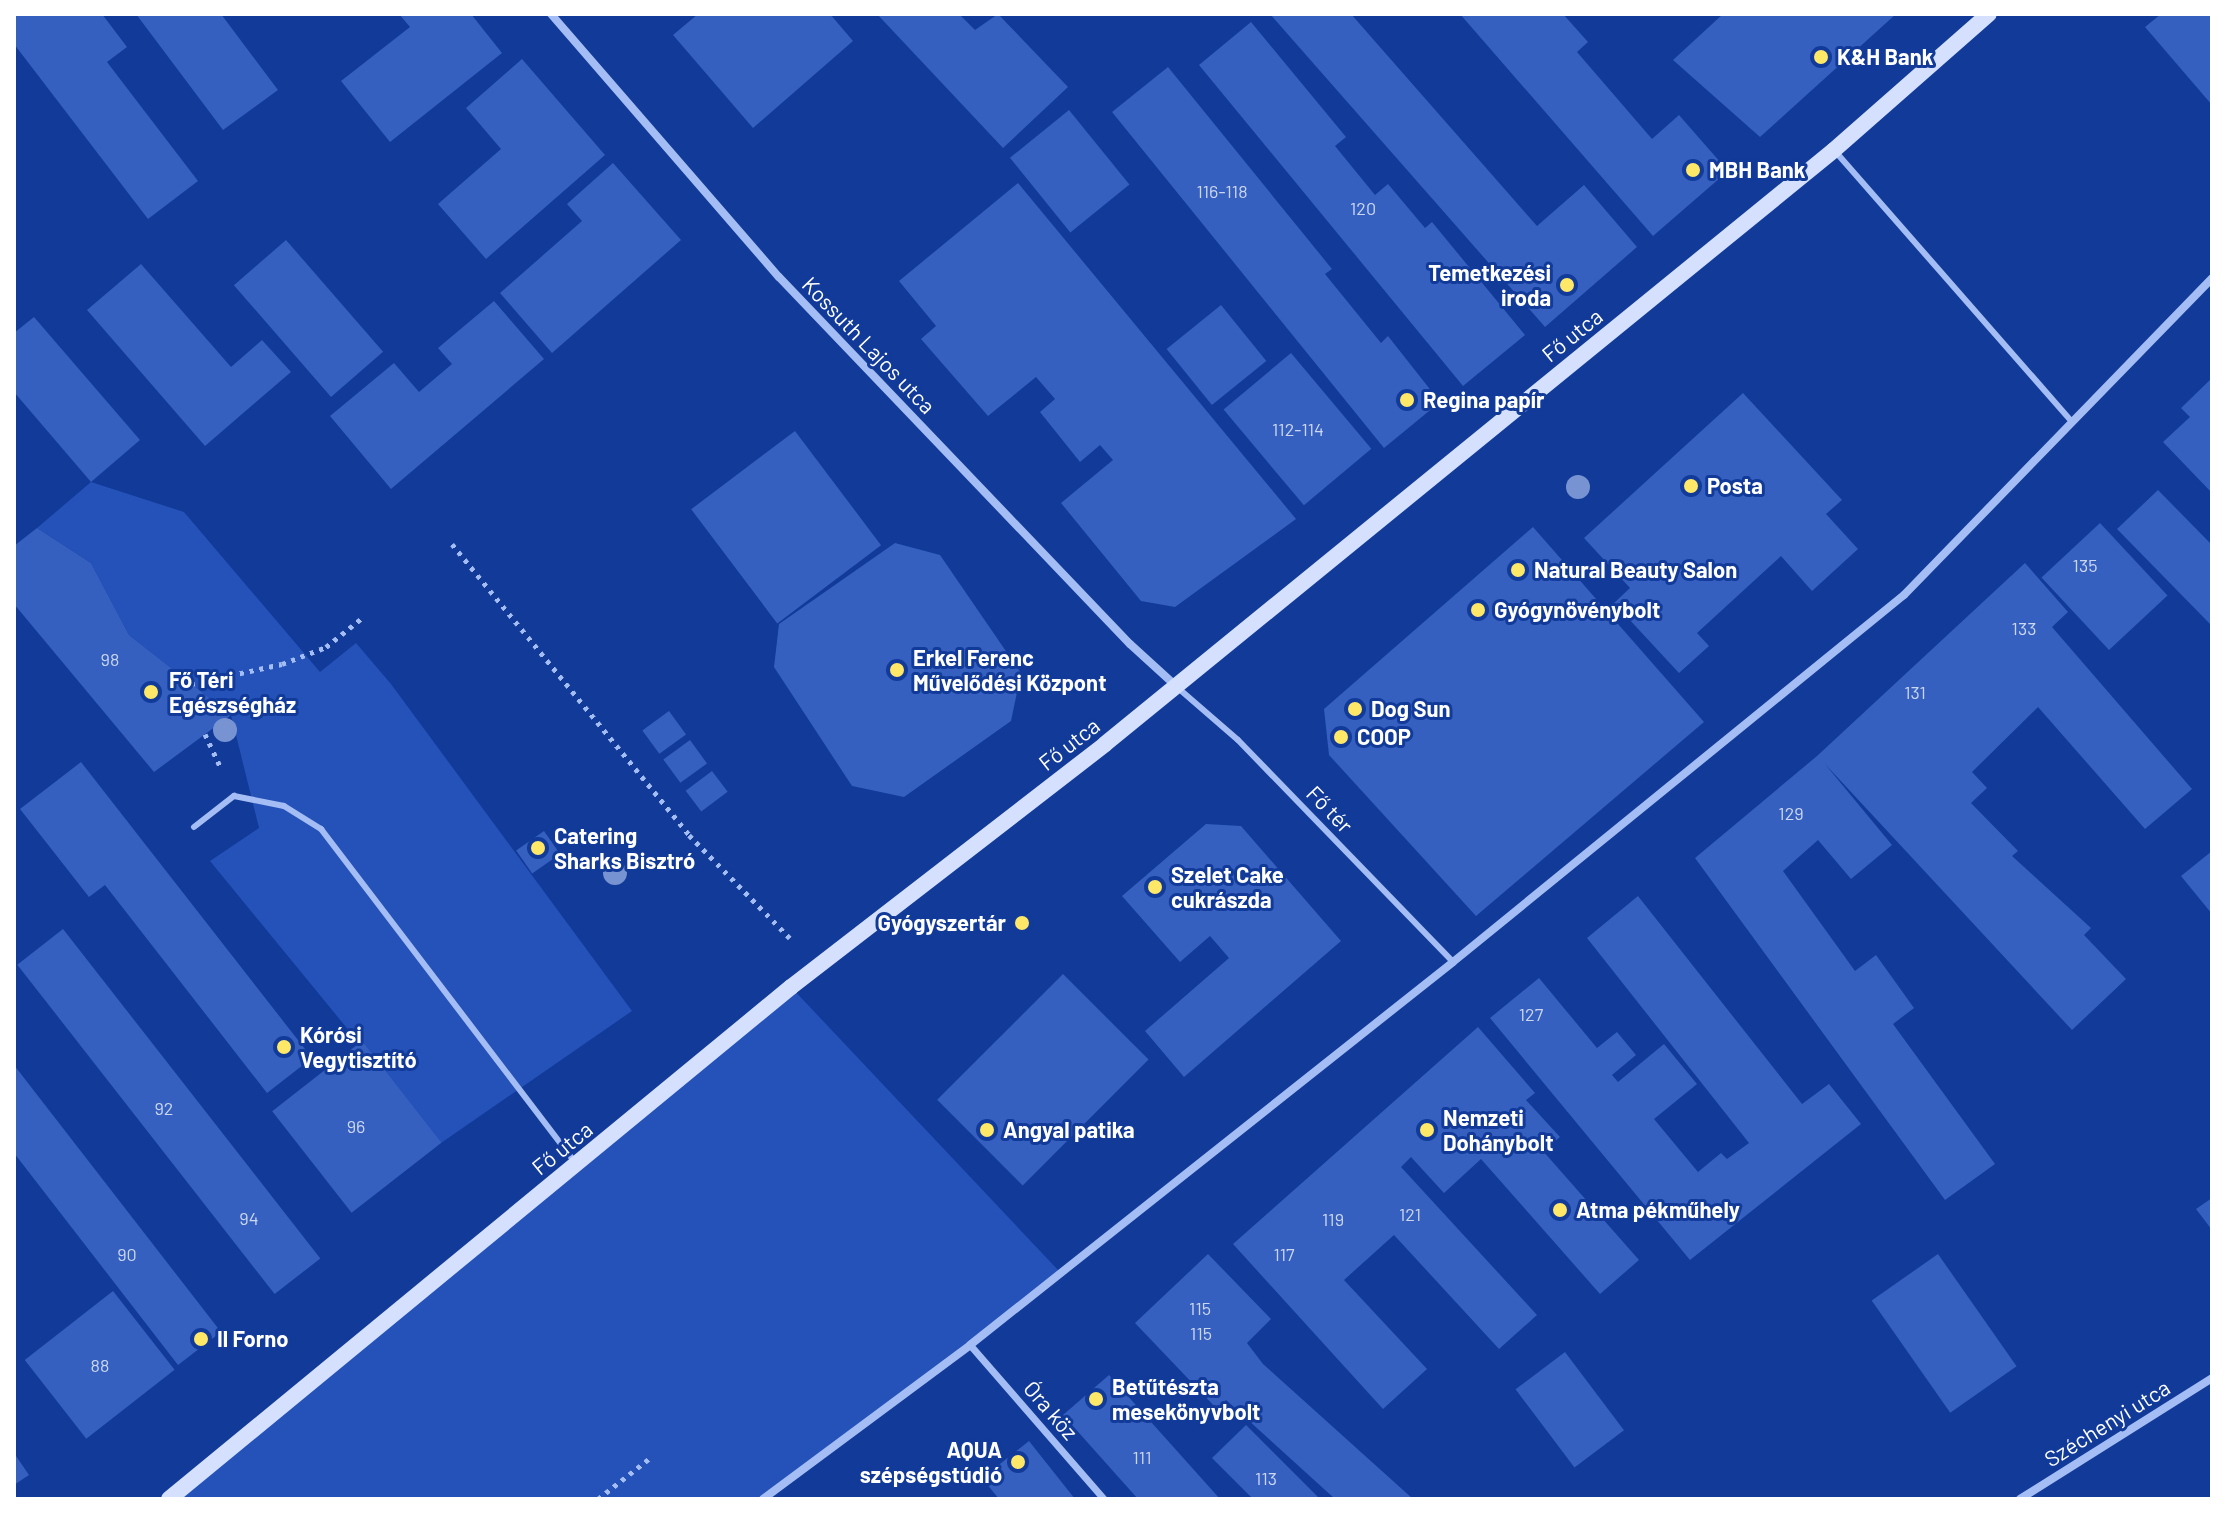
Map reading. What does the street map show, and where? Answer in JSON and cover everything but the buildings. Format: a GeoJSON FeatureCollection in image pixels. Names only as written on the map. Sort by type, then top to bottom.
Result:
{"type":"FeatureCollection","features":[{"type":"Feature","properties":{"kind":"main road","name":"Fő utca"},"geometry":{"type":"LineString","coordinates":[[169,1499],[819,967],[1176,686],[1834,150],[1989,14]]}},
{"type":"Feature","properties":{"kind":"street","name":"Kossuth Lajos utca"},"geometry":{"type":"LineString","coordinates":[[551,14],[779,277],[1130,644],[1176,686]]}},
{"type":"Feature","properties":{"kind":"street"},"geometry":{"type":"LineString","coordinates":[[763,1499],[970,1345],[1453,962],[1904,595],[2212,278]]}},
{"type":"Feature","properties":{"kind":"street","name":"Óra köz"},"geometry":{"type":"LineString","coordinates":[[970,1345],[1104,1499]]}},
{"type":"Feature","properties":{"kind":"street","name":"Széchenyi utca"},"geometry":{"type":"LineString","coordinates":[[2020,1499],[2212,1378]]}},
{"type":"Feature","properties":{"kind":"lane"},"geometry":{"type":"LineString","coordinates":[[1834,150],[2072,422]]}},
{"type":"Feature","properties":{"kind":"lane","name":"Fő tér"},"geometry":{"type":"LineString","coordinates":[[1176,686],[1238,740],[1453,962]]}},
{"type":"Feature","properties":{"kind":"lane"},"geometry":{"type":"LineString","coordinates":[[194,827],[234,796],[284,806],[321,829],[577,1165]]}},
{"type":"Feature","properties":{"kind":"path"},"geometry":{"type":"LineString","coordinates":[[452,544],[689,835],[819,967]]}},
{"type":"Feature","properties":{"kind":"path"},"geometry":{"type":"LineString","coordinates":[[191,684],[282,664],[326,647],[362,618]]}},
{"type":"Feature","properties":{"kind":"path"},"geometry":{"type":"LineString","coordinates":[[598,1499],[650,1458]]}},
{"type":"Feature","properties":{"kind":"shaded area"},"geometry":{"type":"Polygon","coordinates":[[[91,482],[184,512],[320,672],[356,643],[391,684],[632,1011],[441,1143],[210,861],[259,828],[231,715],[129,635],[91,563],[37,528],[91,482]]]}},
{"type":"Feature","properties":{"kind":"shaded area"},"geometry":{"type":"Polygon","coordinates":[[[791,987],[1059,1271],[970,1345],[763,1499],[169,1499],[791,987]]]}},
{"type":"Feature","properties":{"kind":"place","name":"K&H Bank"},"geometry":{"type":"Point","coordinates":[1821,57]}},
{"type":"Feature","properties":{"kind":"place","name":"MBH Bank"},"geometry":{"type":"Point","coordinates":[1693,170]}},
{"type":"Feature","properties":{"kind":"place","name":"Temetkezési iroda"},"geometry":{"type":"Point","coordinates":[1567,285]}},
{"type":"Feature","properties":{"kind":"place","name":"Regina papír"},"geometry":{"type":"Point","coordinates":[1407,400]}},
{"type":"Feature","properties":{"kind":"place","name":"Posta"},"geometry":{"type":"Point","coordinates":[1691,486]}},
{"type":"Feature","properties":{"kind":"place","name":"Natural Beauty Salon"},"geometry":{"type":"Point","coordinates":[1518,570]}},
{"type":"Feature","properties":{"kind":"place","name":"Gyógynövénybolt"},"geometry":{"type":"Point","coordinates":[1478,610]}},
{"type":"Feature","properties":{"kind":"place","name":"Erkel Ferenc Művelődési Központ"},"geometry":{"type":"Point","coordinates":[897,670]}},
{"type":"Feature","properties":{"kind":"place","name":"Fő Téri Egészségház"},"geometry":{"type":"Point","coordinates":[151,692]}},
{"type":"Feature","properties":{"kind":"place","name":"Dog Sun"},"geometry":{"type":"Point","coordinates":[1355,709]}},
{"type":"Feature","properties":{"kind":"place","name":"COOP"},"geometry":{"type":"Point","coordinates":[1341,737]}},
{"type":"Feature","properties":{"kind":"place","name":"Catering Sharks Bisztró"},"geometry":{"type":"Point","coordinates":[538,848]}},
{"type":"Feature","properties":{"kind":"place","name":"Szelet Cake cukrászda"},"geometry":{"type":"Point","coordinates":[1155,887]}},
{"type":"Feature","properties":{"kind":"place","name":"Gyógyszertár"},"geometry":{"type":"Point","coordinates":[1022,923]}},
{"type":"Feature","properties":{"kind":"place","name":"Kórósi Vegytisztító"},"geometry":{"type":"Point","coordinates":[284,1047]}},
{"type":"Feature","properties":{"kind":"place","name":"Angyal patika"},"geometry":{"type":"Point","coordinates":[987,1130]}},
{"type":"Feature","properties":{"kind":"place","name":"Nemzeti Dohánybolt"},"geometry":{"type":"Point","coordinates":[1427,1130]}},
{"type":"Feature","properties":{"kind":"place","name":"Atma pékműhely"},"geometry":{"type":"Point","coordinates":[1560,1210]}},
{"type":"Feature","properties":{"kind":"place","name":"Il Forno"},"geometry":{"type":"Point","coordinates":[201,1339]}},
{"type":"Feature","properties":{"kind":"place","name":"Betűtészta mesekönyvbolt"},"geometry":{"type":"Point","coordinates":[1096,1399]}},
{"type":"Feature","properties":{"kind":"place","name":"AQUA szépségstúdió"},"geometry":{"type":"Point","coordinates":[1018,1462]}}]}
